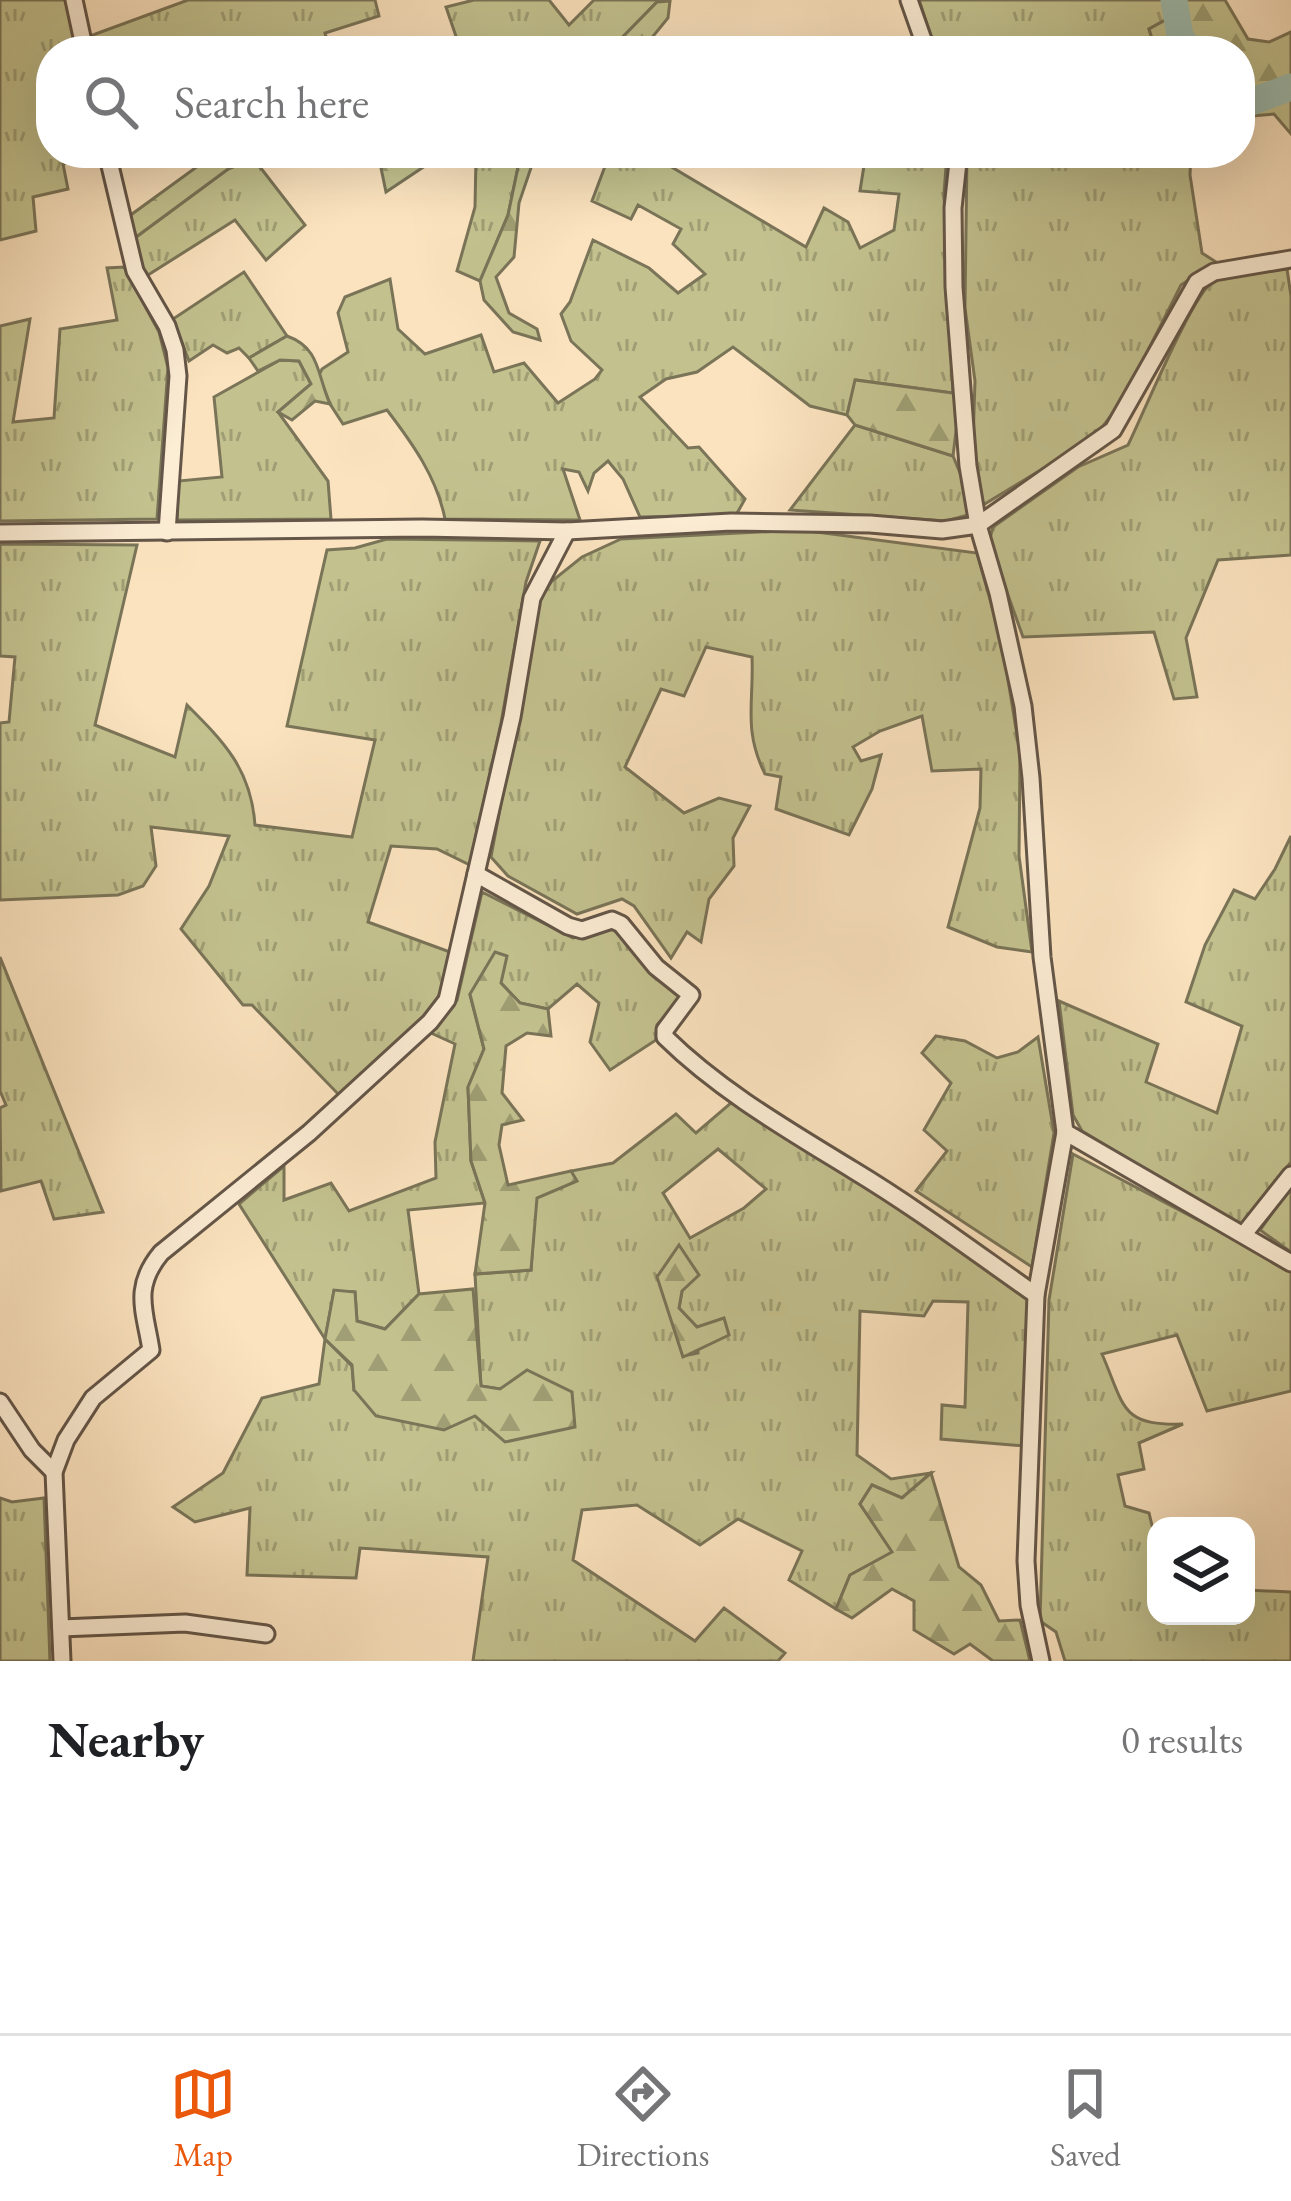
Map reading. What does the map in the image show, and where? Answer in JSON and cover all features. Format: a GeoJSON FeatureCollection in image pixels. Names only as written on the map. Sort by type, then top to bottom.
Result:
{"type":"FeatureCollection","features":[{"type":"Feature","properties":{"kind":"street"},"geometry":{"type":"LineString","coordinates":[[74,0],[82,36]]}},
{"type":"Feature","properties":{"kind":"street"},"geometry":{"type":"LineString","coordinates":[[909,0],[922,36]]}},
{"type":"Feature","properties":{"kind":"street"},"geometry":{"type":"LineString","coordinates":[[111,168],[135,272],[167,326],[175,350],[178,376],[167,532]]}},
{"type":"Feature","properties":{"kind":"street"},"geometry":{"type":"LineString","coordinates":[[957,168],[954,287],[968,466],[1022,706],[1040,937],[1065,1132],[1036,1295],[1027,1561],[1029,1605],[1040,1661]]}},
{"type":"Feature","properties":{"kind":"street"},"geometry":{"type":"LineString","coordinates":[[0,533],[567,531],[730,522],[942,530],[978,525],[1113,430],[1197,282],[1214,272],[1291,260]]}},
{"type":"Feature","properties":{"kind":"street"},"geometry":{"type":"LineString","coordinates":[[62,1661],[54,1472],[66,1440],[93,1398],[151,1351],[140,1298],[144,1280],[161,1253],[309,1133],[441,1011],[454,983],[512,717],[532,598],[567,531]]}},
{"type":"Feature","properties":{"kind":"street"},"geometry":{"type":"LineString","coordinates":[[476,874],[568,926],[582,930],[617,921],[656,968],[691,995],[665,1030],[665,1037],[679,1051],[765,1117],[853,1169],[1036,1295]]}},
{"type":"Feature","properties":{"kind":"street"},"geometry":{"type":"LineString","coordinates":[[1065,1132],[1291,1263]]}},
{"type":"Feature","properties":{"kind":"street"},"geometry":{"type":"LineString","coordinates":[[1244,1234],[1291,1174]]}},
{"type":"Feature","properties":{"kind":"street"},"geometry":{"type":"LineString","coordinates":[[0,1402],[32,1450],[54,1472]]}},
{"type":"Feature","properties":{"kind":"street"},"geometry":{"type":"LineString","coordinates":[[61,1628],[185,1623],[266,1634]]}},
{"type":"Feature","properties":{"kind":"green space"},"geometry":{"type":"Polygon","coordinates":[[[0,0],[67,0],[75,36],[36,36],[36,168],[64,168],[68,189],[33,197],[36,231],[0,240],[0,0]]]}},
{"type":"Feature","properties":{"kind":"green space"},"geometry":{"type":"Polygon","coordinates":[[[188,0],[375,0],[379,16],[326,36],[90,36],[188,0]]]}},
{"type":"Feature","properties":{"kind":"green space"},"geometry":{"type":"Polygon","coordinates":[[[474,0],[549,0],[569,25],[594,0],[671,0],[657,2],[624,36],[456,36],[446,7],[474,0]]]}},
{"type":"Feature","properties":{"kind":"green space"},"geometry":{"type":"Polygon","coordinates":[[[919,0],[1167,0],[1167,19],[1149,29],[1151,36],[931,36],[919,0]]]}},
{"type":"Feature","properties":{"kind":"green space"},"geometry":{"type":"Polygon","coordinates":[[[1167,0],[1225,0],[1246,36],[1151,36],[1149,29],[1167,19],[1167,0]]]}},
{"type":"Feature","properties":{"kind":"green space"},"geometry":{"type":"Polygon","coordinates":[[[670,1],[668,18],[653,36],[624,36],[657,2],[670,1]]]}},
{"type":"Feature","properties":{"kind":"green space"},"geometry":{"type":"Polygon","coordinates":[[[1291,32],[1291,134],[1274,114],[1255,116],[1255,40],[1269,42],[1291,32]]]}},
{"type":"Feature","properties":{"kind":"green space"},"geometry":{"type":"Polygon","coordinates":[[[195,168],[230,168],[132,240],[128,217],[195,168]]]}},
{"type":"Feature","properties":{"kind":"green space"},"geometry":{"type":"Polygon","coordinates":[[[261,168],[305,225],[266,260],[235,220],[148,275],[132,240],[228,169],[261,168]]]}},
{"type":"Feature","properties":{"kind":"green space"},"geometry":{"type":"Polygon","coordinates":[[[381,168],[422,168],[386,192],[381,168]]]}},
{"type":"Feature","properties":{"kind":"green space"},"geometry":{"type":"Polygon","coordinates":[[[476,168],[518,168],[508,215],[480,281],[457,271],[475,207],[476,168]]]}},
{"type":"Feature","properties":{"kind":"green space"},"geometry":{"type":"Polygon","coordinates":[[[518,168],[531,168],[519,203],[514,257],[496,277],[509,313],[537,329],[540,340],[513,332],[484,300],[480,281],[508,215],[518,168]]]}},
{"type":"Feature","properties":{"kind":"green space"},"geometry":{"type":"Polygon","coordinates":[[[604,168],[673,168],[806,247],[824,208],[848,222],[860,248],[894,230],[899,194],[860,191],[864,168],[946,168],[953,393],[856,380],[847,415],[810,406],[733,347],[697,372],[666,379],[640,397],[688,448],[699,447],[745,499],[736,515],[640,517],[623,479],[608,461],[594,473],[588,491],[579,472],[563,469],[580,520],[445,519],[430,475],[387,410],[343,424],[330,404],[319,375],[348,352],[338,313],[345,297],[390,279],[398,329],[425,354],[481,335],[494,372],[524,363],[558,403],[602,370],[571,341],[561,314],[593,240],[649,268],[678,293],[705,274],[673,244],[681,229],[638,205],[631,219],[592,201],[604,168]]]}},
{"type":"Feature","properties":{"kind":"green space"},"geometry":{"type":"Polygon","coordinates":[[[967,168],[1190,168],[1202,253],[1216,262],[1181,285],[1124,398],[1095,437],[983,505],[973,442],[975,381],[965,308],[967,168]]]}},
{"type":"Feature","properties":{"kind":"green space"},"geometry":{"type":"Polygon","coordinates":[[[124,267],[159,332],[168,368],[157,519],[0,521],[0,326],[30,319],[13,422],[54,418],[60,329],[117,320],[107,268],[124,267]]]}},
{"type":"Feature","properties":{"kind":"green space"},"geometry":{"type":"Polygon","coordinates":[[[1287,269],[1291,296],[1291,555],[1218,560],[1186,638],[1197,697],[1174,699],[1154,632],[1023,637],[989,542],[993,527],[1078,467],[1128,445],[1194,307],[1214,281],[1240,273],[1287,269]]]}},
{"type":"Feature","properties":{"kind":"green space"},"geometry":{"type":"Polygon","coordinates":[[[244,272],[287,336],[249,358],[239,348],[227,353],[213,345],[189,361],[173,319],[244,272]]]}},
{"type":"Feature","properties":{"kind":"green space"},"geometry":{"type":"Polygon","coordinates":[[[287,336],[312,355],[330,404],[315,401],[292,420],[278,412],[311,384],[299,361],[280,360],[258,371],[249,358],[287,336]]]}},
{"type":"Feature","properties":{"kind":"green space"},"geometry":{"type":"Polygon","coordinates":[[[280,360],[299,361],[311,384],[278,412],[328,481],[331,519],[177,520],[178,481],[222,477],[214,397],[280,360]]]}},
{"type":"Feature","properties":{"kind":"green space"},"geometry":{"type":"Polygon","coordinates":[[[855,380],[953,393],[958,415],[953,456],[855,425],[847,415],[855,380]]]}},
{"type":"Feature","properties":{"kind":"green space"},"geometry":{"type":"Polygon","coordinates":[[[855,425],[953,456],[963,480],[968,515],[946,521],[790,510],[855,425]]]}},
{"type":"Feature","properties":{"kind":"green space"},"geometry":{"type":"Polygon","coordinates":[[[801,530],[977,553],[1002,642],[1020,754],[1019,856],[1032,952],[997,947],[948,927],[980,808],[981,769],[932,771],[922,716],[853,747],[861,761],[881,755],[872,789],[849,835],[776,809],[781,777],[765,774],[754,743],[752,657],[706,647],[684,696],[661,689],[625,767],[684,813],[719,798],[750,806],[733,838],[734,866],[709,899],[701,942],[687,932],[671,958],[634,906],[622,899],[577,914],[508,876],[491,857],[539,600],[552,581],[582,557],[621,539],[801,530]]]}},
{"type":"Feature","properties":{"kind":"green space"},"geometry":{"type":"Polygon","coordinates":[[[387,539],[540,541],[526,582],[470,865],[437,849],[391,846],[368,922],[450,952],[441,991],[431,1012],[341,1097],[252,1005],[243,1005],[181,929],[209,886],[229,836],[151,827],[156,866],[143,886],[118,895],[0,900],[0,723],[9,722],[15,657],[0,656],[0,544],[137,545],[95,725],[175,757],[187,705],[224,744],[241,772],[255,825],[352,837],[375,740],[287,726],[327,550],[387,539]]]}},
{"type":"Feature","properties":{"kind":"green space"},"geometry":{"type":"Polygon","coordinates":[[[1291,836],[1291,1162],[1240,1226],[1082,1131],[1073,1115],[1059,1001],[1158,1044],[1146,1082],[1217,1113],[1242,1026],[1186,1002],[1205,945],[1234,890],[1255,899],[1291,836]]]}},
{"type":"Feature","properties":{"kind":"green space"},"geometry":{"type":"Polygon","coordinates":[[[482,892],[573,938],[614,929],[654,977],[684,996],[657,1025],[656,1040],[610,1070],[590,1042],[599,1003],[577,984],[548,1009],[520,1003],[501,983],[470,995],[484,1049],[468,1088],[471,1161],[485,1203],[408,1210],[419,1294],[385,1329],[357,1321],[355,1292],[334,1291],[325,1339],[239,1204],[284,1166],[284,1200],[331,1183],[349,1211],[436,1178],[435,1142],[455,1044],[431,1033],[457,1000],[482,892]]]}},
{"type":"Feature","properties":{"kind":"green space"},"geometry":{"type":"Polygon","coordinates":[[[495,952],[507,956],[501,983],[520,1003],[548,1009],[551,1036],[527,1033],[506,1046],[502,1093],[523,1120],[502,1125],[499,1145],[508,1185],[571,1171],[577,1181],[537,1198],[531,1270],[475,1274],[485,1203],[471,1161],[468,1087],[484,1049],[470,994],[495,952]]]}},
{"type":"Feature","properties":{"kind":"green space"},"geometry":{"type":"Polygon","coordinates":[[[0,957],[103,1212],[54,1219],[41,1181],[1,1191],[0,1108],[6,1105],[0,1091],[0,957]]]}},
{"type":"Feature","properties":{"kind":"green space"},"geometry":{"type":"Polygon","coordinates":[[[936,1036],[965,1041],[997,1058],[1018,1052],[1038,1037],[1054,1133],[1032,1267],[916,1191],[947,1151],[924,1130],[951,1083],[922,1053],[936,1036]]]}},
{"type":"Feature","properties":{"kind":"green space"},"geometry":{"type":"Polygon","coordinates":[[[732,1102],[849,1174],[1032,1298],[1024,1446],[941,1439],[942,1405],[965,1407],[968,1302],[933,1301],[924,1316],[860,1311],[857,1455],[891,1479],[931,1473],[902,1498],[872,1485],[860,1504],[893,1552],[850,1575],[836,1609],[789,1580],[802,1551],[738,1519],[700,1545],[637,1505],[582,1510],[573,1560],[695,1641],[724,1608],[785,1653],[778,1661],[473,1661],[488,1557],[360,1548],[356,1578],[247,1575],[250,1508],[195,1522],[173,1507],[223,1473],[262,1398],[319,1384],[325,1339],[352,1366],[354,1390],[500,1389],[481,1386],[475,1274],[531,1270],[536,1197],[576,1181],[571,1171],[613,1163],[676,1114],[696,1133],[732,1102]],[[718,1149],[663,1193],[690,1238],[744,1208],[766,1189],[718,1149]],[[658,1277],[683,1356],[698,1353],[697,1327],[679,1308],[682,1291],[658,1277]]]}},
{"type":"Feature","properties":{"kind":"green space"},"geometry":{"type":"Polygon","coordinates":[[[1073,1154],[1291,1269],[1291,1391],[1207,1411],[1177,1335],[1102,1354],[1121,1400],[1136,1417],[1183,1424],[1139,1443],[1144,1469],[1118,1475],[1125,1506],[1150,1517],[1147,1625],[1255,1625],[1255,1590],[1291,1592],[1291,1661],[1065,1661],[1056,1632],[1040,1621],[1049,1300],[1073,1154]]]}},
{"type":"Feature","properties":{"kind":"green space"},"geometry":{"type":"Polygon","coordinates":[[[1291,1187],[1291,1252],[1260,1230],[1291,1187]]]}},
{"type":"Feature","properties":{"kind":"green space"},"geometry":{"type":"Polygon","coordinates":[[[679,1245],[699,1275],[682,1291],[679,1308],[697,1327],[724,1318],[729,1335],[683,1357],[657,1277],[679,1245]]]}},
{"type":"Feature","properties":{"kind":"green space"},"geometry":{"type":"Polygon","coordinates":[[[473,1289],[481,1386],[500,1389],[527,1370],[572,1392],[575,1427],[505,1442],[475,1416],[444,1430],[376,1416],[354,1390],[352,1365],[325,1339],[334,1290],[355,1292],[357,1321],[385,1329],[419,1294],[473,1289]]]}},
{"type":"Feature","properties":{"kind":"green space"},"geometry":{"type":"Polygon","coordinates":[[[931,1473],[959,1567],[981,1585],[999,1621],[1020,1620],[1030,1661],[993,1661],[970,1644],[954,1654],[914,1630],[914,1601],[892,1589],[852,1618],[836,1609],[850,1575],[892,1552],[860,1504],[872,1485],[902,1498],[931,1473]]]}},
{"type":"Feature","properties":{"kind":"green space"},"geometry":{"type":"Polygon","coordinates":[[[0,1498],[12,1502],[44,1498],[50,1661],[0,1661],[0,1498]]]}},
{"type":"Feature","properties":{"kind":"waterway"},"geometry":{"type":"LineString","coordinates":[[1174,0],[1180,36]]}},
{"type":"Feature","properties":{"kind":"waterway"},"geometry":{"type":"LineString","coordinates":[[1255,100],[1291,87]]}}]}
